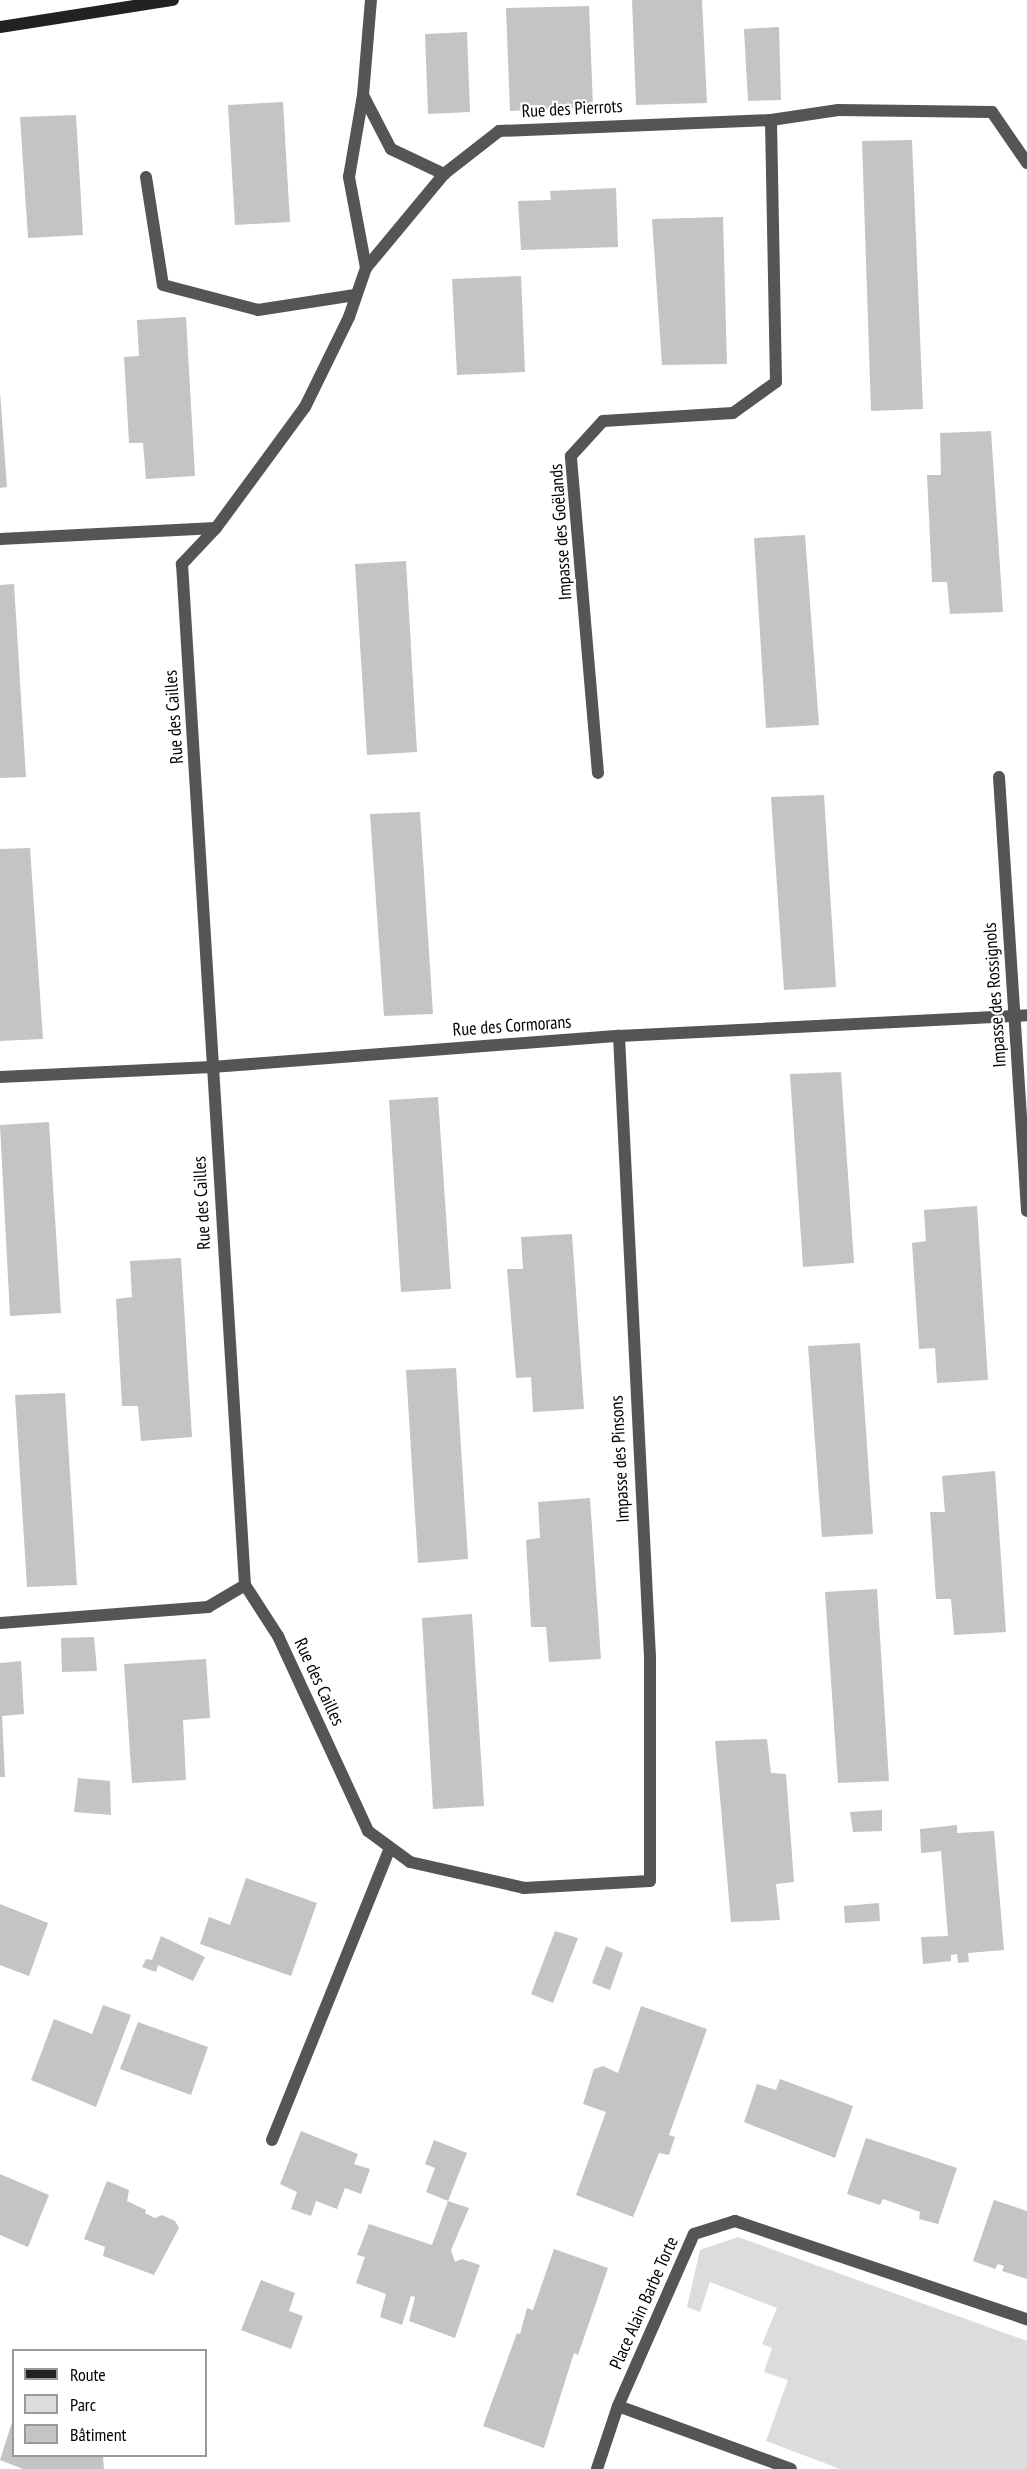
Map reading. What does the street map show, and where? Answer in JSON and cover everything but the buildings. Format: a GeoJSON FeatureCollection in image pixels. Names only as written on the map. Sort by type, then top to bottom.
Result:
{"type":"FeatureCollection","features":[{"type":"Feature","properties":{"kind":"street"},"geometry":{"type":"LineString","coordinates":[[0,27],[173,0]]}},
{"type":"Feature","properties":{"kind":"street"},"geometry":{"type":"LineString","coordinates":[[366,268],[349,177],[363,95],[371,0]]}},
{"type":"Feature","properties":{"kind":"street"},"geometry":{"type":"LineString","coordinates":[[363,95],[391,149],[444,174]]}},
{"type":"Feature","properties":{"kind":"street","name":"Rue des Pierrots"},"geometry":{"type":"LineString","coordinates":[[366,268],[444,174],[499,131],[771,120],[838,110],[992,112],[1027,163]]}},
{"type":"Feature","properties":{"kind":"street","name":"Impasse des Goëlands"},"geometry":{"type":"LineString","coordinates":[[598,772],[571,456],[603,421],[733,412],[776,382],[771,120]]}},
{"type":"Feature","properties":{"kind":"street"},"geometry":{"type":"LineString","coordinates":[[146,177],[163,285],[258,310],[355,295]]}},
{"type":"Feature","properties":{"kind":"street","name":"Rue des Cailles"},"geometry":{"type":"LineString","coordinates":[[366,268],[349,317],[305,407],[216,528],[182,564],[245,1585],[278,1636],[368,1831],[389,1850],[410,1862],[524,1888],[651,1881]]}},
{"type":"Feature","properties":{"kind":"street"},"geometry":{"type":"LineString","coordinates":[[0,539],[216,528]]}},
{"type":"Feature","properties":{"kind":"street","name":"Impasse des Rossignols"},"geometry":{"type":"LineString","coordinates":[[999,777],[1021,1016],[1027,1211]]}},
{"type":"Feature","properties":{"kind":"street","name":"Rue des Cormorans"},"geometry":{"type":"LineString","coordinates":[[0,1077],[212,1066],[619,1036],[1021,1016]]}},
{"type":"Feature","properties":{"kind":"street","name":"Impasse des Pinsons"},"geometry":{"type":"LineString","coordinates":[[619,1036],[650,1657],[651,1881]]}},
{"type":"Feature","properties":{"kind":"street"},"geometry":{"type":"LineString","coordinates":[[0,1623],[208,1607],[245,1585]]}},
{"type":"Feature","properties":{"kind":"street"},"geometry":{"type":"LineString","coordinates":[[272,2140],[389,1850]]}},
{"type":"Feature","properties":{"kind":"street","name":"Place Alain Barbe Torte"},"geometry":{"type":"LineString","coordinates":[[597,2469],[618,2406],[694,2234],[735,2221],[1027,2319]]}},
{"type":"Feature","properties":{"kind":"street"},"geometry":{"type":"LineString","coordinates":[[618,2406],[791,2469]]}},
{"type":"Feature","properties":{"kind":"green space"},"geometry":{"type":"Polygon","coordinates":[[[738,2237],[1027,2341],[1027,2469],[840,2469],[766,2441],[788,2380],[764,2372],[772,2348],[762,2344],[777,2308],[710,2282],[700,2312],[687,2307],[700,2250],[738,2237]]]}}]}
